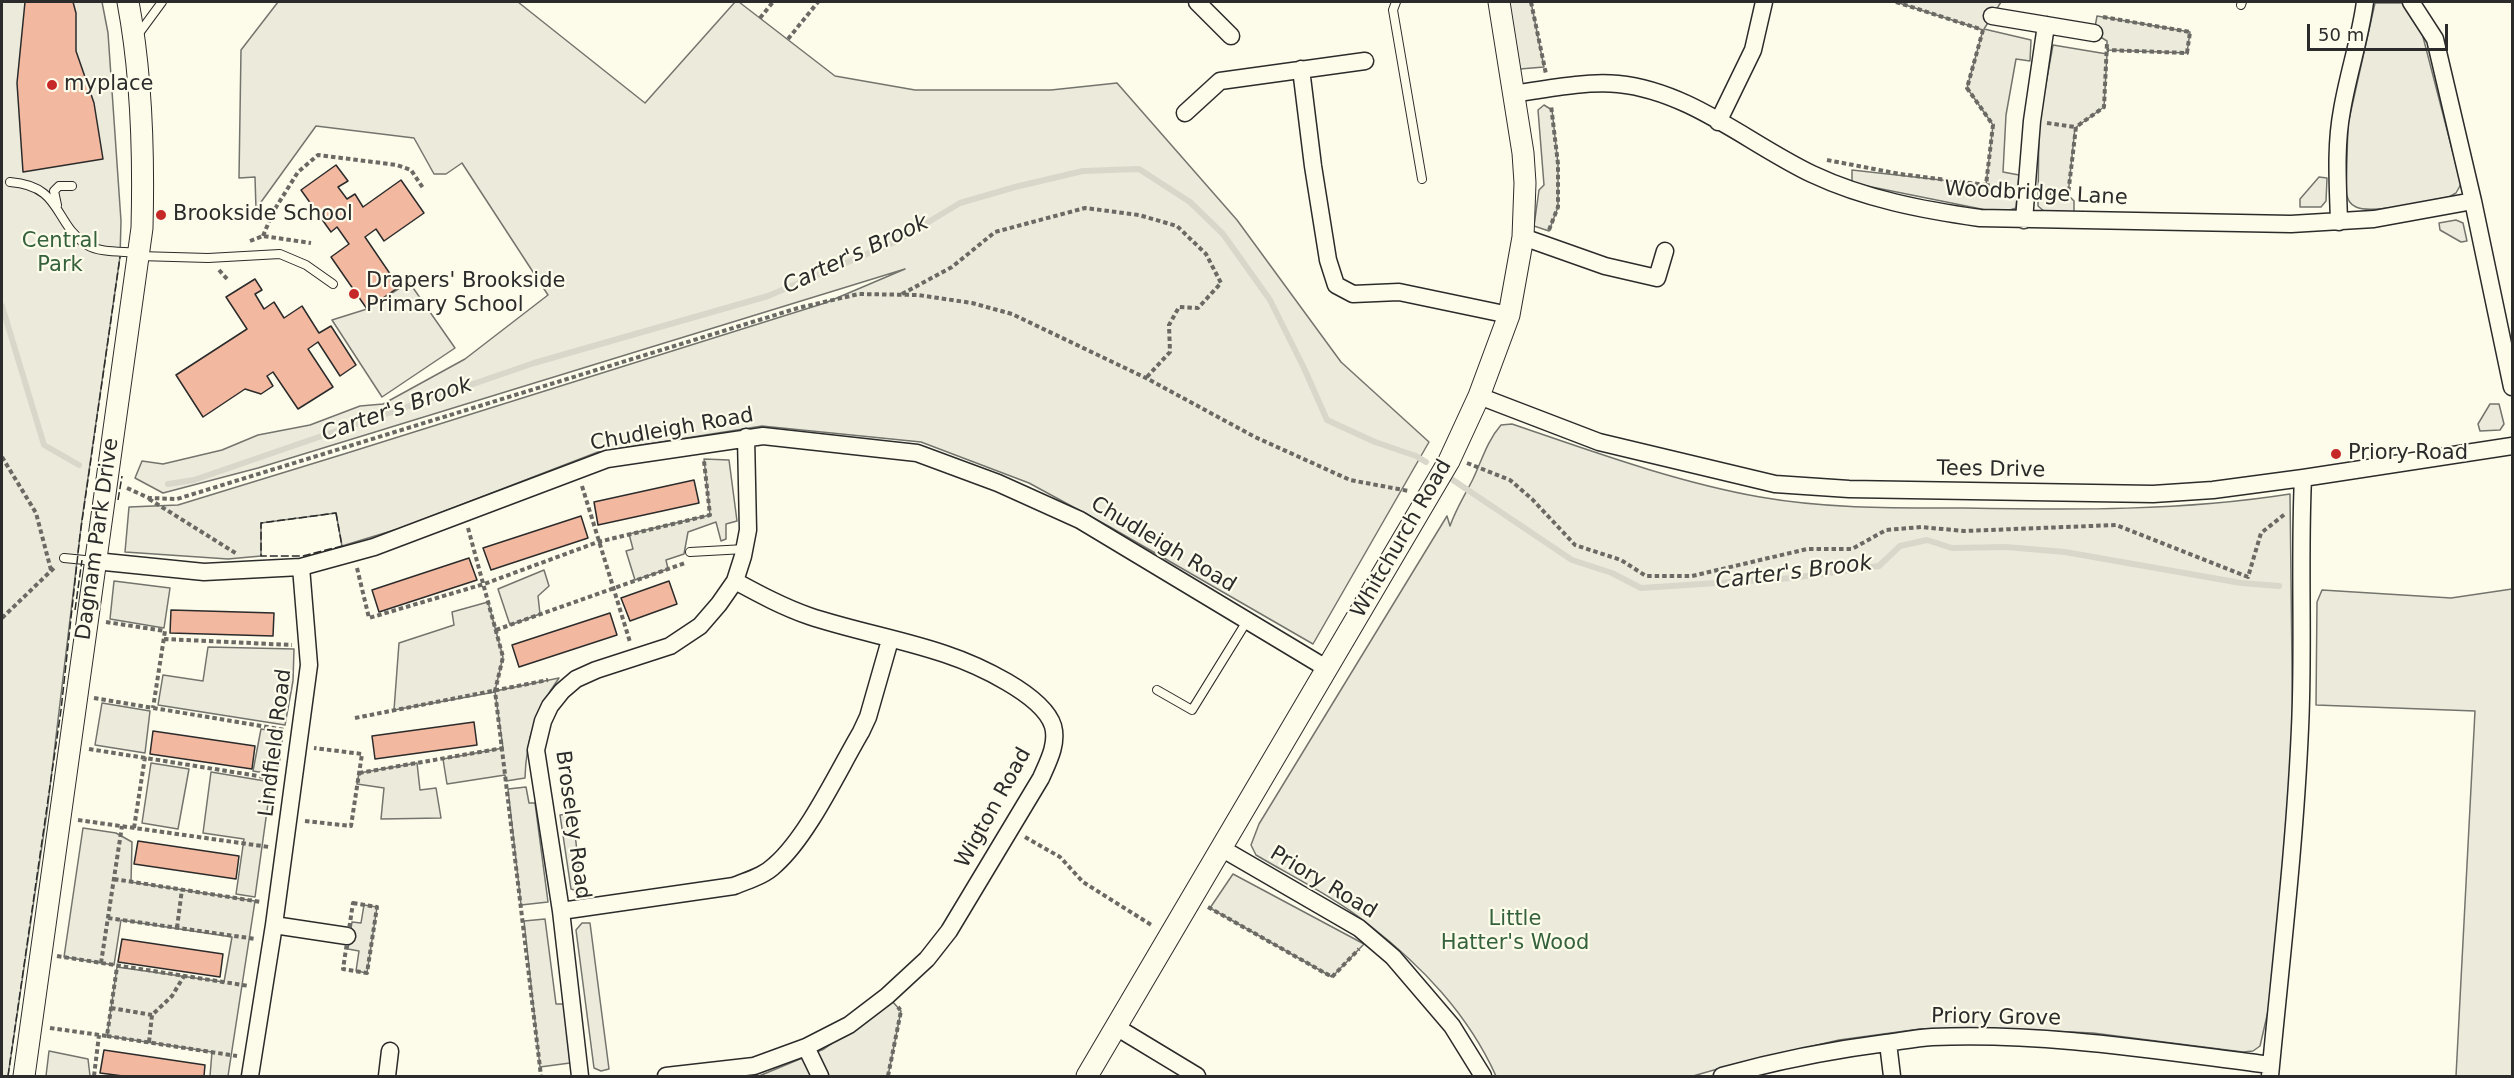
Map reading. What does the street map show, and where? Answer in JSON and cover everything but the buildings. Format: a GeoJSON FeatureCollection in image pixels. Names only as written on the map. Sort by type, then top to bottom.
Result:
{"type":"FeatureCollection","features":[{"type":"Feature","properties":{"kind":"street","name":"Dagnam Park Drive"},"geometry":{"type":"LineString","coordinates":[[24,1077],[62,818],[76,695],[142,228],[144,158],[135,39],[128,2]]}},
{"type":"Feature","properties":{"kind":"street"},"geometry":{"type":"LineString","coordinates":[[1197,2],[1231,36]]}},
{"type":"Feature","properties":{"kind":"street","name":"Whitchurch Road"},"geometry":{"type":"LineString","coordinates":[[1087,1077],[1434,486],[1455,461],[1509,315],[1523,237],[1525,183],[1523,153],[1499,2]]}},
{"type":"Feature","properties":{"kind":"street"},"geometry":{"type":"LineString","coordinates":[[1719,122],[1753,50],[1764,2]]}},
{"type":"Feature","properties":{"kind":"street"},"geometry":{"type":"LineString","coordinates":[[2339,222],[2338,138],[2365,2]]}},
{"type":"Feature","properties":{"kind":"street"},"geometry":{"type":"LineString","coordinates":[[2412,2],[2435,39],[2473,201],[2512,387]]}},
{"type":"Feature","properties":{"kind":"street"},"geometry":{"type":"LineString","coordinates":[[1992,16],[2046,25],[2095,25]]}},
{"type":"Feature","properties":{"kind":"street"},"geometry":{"type":"LineString","coordinates":[[2024,219],[2032,121],[2046,25]]}},
{"type":"Feature","properties":{"kind":"street"},"geometry":{"type":"LineString","coordinates":[[1185,113],[1220,81],[1365,61]]}},
{"type":"Feature","properties":{"kind":"street"},"geometry":{"type":"LineString","coordinates":[[1301,69],[1313,166],[1330,266],[1336,285],[1353,294],[1399,292],[1509,315]]}},
{"type":"Feature","properties":{"kind":"street","name":"Woodbridge Lane"},"geometry":{"type":"LineString","coordinates":[[1514,94],[1617,84],[1655,92],[1684,104],[1785,160],[1841,186],[1931,211],[1980,218],[2268,224],[2339,222],[2374,219],[2473,201]]}},
{"type":"Feature","properties":{"kind":"street"},"geometry":{"type":"LineString","coordinates":[[1523,237],[1605,266],[1657,278],[1665,251]]}},
{"type":"Feature","properties":{"kind":"street","name":"Tees Drive"},"geometry":{"type":"LineString","coordinates":[[1479,396],[1599,442],[1775,484],[1850,489],[2153,494],[2213,490],[2303,478],[2512,446]]}},
{"type":"Feature","properties":{"kind":"street","name":"Chudleigh Road"},"geometry":{"type":"LineString","coordinates":[[95,561],[204,572],[301,567],[353,553],[607,459],[763,436],[917,453],[998,483],[1080,520],[1326,668]]}},
{"type":"Feature","properties":{"kind":"street","name":"Broseley Road"},"geometry":{"type":"LineString","coordinates":[[580,1077],[561,911],[536,750],[543,721],[550,706],[576,679],[670,646],[700,626],[719,604],[735,581],[745,549],[748,530],[746,437]]}},
{"type":"Feature","properties":{"kind":"street"},"geometry":{"type":"LineString","coordinates":[[2271,1071],[2292,863],[2301,726],[2300,560],[2303,478]]}},
{"type":"Feature","properties":{"kind":"street","name":"Lindfield Road"},"geometry":{"type":"LineString","coordinates":[[250,1077],[272,942],[309,665],[301,567]]}},
{"type":"Feature","properties":{"kind":"street","name":"Wigton Road"},"geometry":{"type":"LineString","coordinates":[[666,1077],[754,1066],[806,1047],[849,1024],[887,996],[927,959],[949,931],[1041,778],[1051,757],[1054,742],[1053,726],[1038,703],[1028,695],[981,670],[946,654],[809,616],[776,603],[735,581]]}},
{"type":"Feature","properties":{"kind":"street"},"geometry":{"type":"LineString","coordinates":[[561,911],[734,886],[756,878],[774,867],[791,849],[861,732],[871,708],[890,640]]}},
{"type":"Feature","properties":{"kind":"street","name":"Priory Road"},"geometry":{"type":"LineString","coordinates":[[1221,848],[1359,928],[1393,957],[1452,1026],[1483,1077]]}},
{"type":"Feature","properties":{"kind":"street"},"geometry":{"type":"LineString","coordinates":[[274,924],[347,936]]}},
{"type":"Feature","properties":{"kind":"street"},"geometry":{"type":"LineString","coordinates":[[1116,1028],[1197,1077]]}},
{"type":"Feature","properties":{"kind":"street","name":"Priory Grove"},"geometry":{"type":"LineString","coordinates":[[1722,1077],[1760,1066],[1839,1049],[1931,1037],[2024,1038],[2131,1047],[2271,1071]]}},
{"type":"Feature","properties":{"kind":"street"},"geometry":{"type":"LineString","coordinates":[[1888,1043],[1892,1077]]}},
{"type":"Feature","properties":{"kind":"street"},"geometry":{"type":"LineString","coordinates":[[806,1047],[820,1077]]}},
{"type":"Feature","properties":{"kind":"street"},"geometry":{"type":"LineString","coordinates":[[387,1077],[390,1052]]}},
{"type":"Feature","properties":{"kind":"lane"},"geometry":{"type":"LineString","coordinates":[[135,39],[162,2]]}},
{"type":"Feature","properties":{"kind":"lane"},"geometry":{"type":"LineString","coordinates":[[1396,2],[1393,10],[1422,179]]}},
{"type":"Feature","properties":{"kind":"lane"},"geometry":{"type":"LineString","coordinates":[[10,183],[23,183],[46,194],[76,235],[88,246],[139,254],[208,258],[280,254],[306,265],[333,284]]}},
{"type":"Feature","properties":{"kind":"lane"},"geometry":{"type":"LineString","coordinates":[[59,211],[54,191],[59,186],[72,186]]}},
{"type":"Feature","properties":{"kind":"lane"},"geometry":{"type":"LineString","coordinates":[[690,552],[745,549]]}},
{"type":"Feature","properties":{"kind":"lane"},"geometry":{"type":"LineString","coordinates":[[64,558],[95,561]]}},
{"type":"Feature","properties":{"kind":"lane"},"geometry":{"type":"LineString","coordinates":[[1157,690],[1192,710],[1247,621]]}},
{"type":"Feature","properties":{"kind":"path"},"geometry":{"type":"LineString","coordinates":[[760,18],[773,2]]}},
{"type":"Feature","properties":{"kind":"path"},"geometry":{"type":"LineString","coordinates":[[788,39],[818,2]]}},
{"type":"Feature","properties":{"kind":"path"},"geometry":{"type":"LineString","coordinates":[[1531,2],[1549,89],[1558,164],[1558,207],[1543,245]]}},
{"type":"Feature","properties":{"kind":"path"},"geometry":{"type":"LineString","coordinates":[[1896,2],[1983,30],[1992,16]]}},
{"type":"Feature","properties":{"kind":"path"},"geometry":{"type":"LineString","coordinates":[[2095,25],[2190,32],[2187,53],[2107,50]]}},
{"type":"Feature","properties":{"kind":"path"},"geometry":{"type":"LineString","coordinates":[[2032,121],[2076,128]]}},
{"type":"Feature","properties":{"kind":"path"},"geometry":{"type":"LineString","coordinates":[[263,236],[273,212],[298,172],[318,155],[397,165],[411,170],[423,188]]}},
{"type":"Feature","properties":{"kind":"path"},"geometry":{"type":"LineString","coordinates":[[1826,160],[1986,185]]}},
{"type":"Feature","properties":{"kind":"path"},"geometry":{"type":"LineString","coordinates":[[899,296],[952,267],[995,232],[1085,208],[1138,215],[1177,225],[1206,254],[1221,283],[1198,308],[1179,307],[1169,325],[1170,352],[1146,378]]}},
{"type":"Feature","properties":{"kind":"path"},"geometry":{"type":"LineString","coordinates":[[149,498],[177,499],[798,308],[859,294],[918,295],[972,303],[1012,314],[1146,378],[1255,437],[1350,480],[1404,488]]}},
{"type":"Feature","properties":{"kind":"path"},"geometry":{"type":"LineString","coordinates":[[353,553],[369,618],[483,584],[598,542],[710,515],[702,444]]}},
{"type":"Feature","properties":{"kind":"path"},"geometry":{"type":"LineString","coordinates":[[2,457],[36,513],[51,570]]}},
{"type":"Feature","properties":{"kind":"path"},"geometry":{"type":"LineString","coordinates":[[1455,461],[1510,480],[1532,499],[1575,545],[1621,560],[1646,576],[1692,576],[1807,549],[1852,549],[1886,530],[1921,527],[1964,531],[2116,525],[2248,577],[2260,532],[2302,500]]}},
{"type":"Feature","properties":{"kind":"path"},"geometry":{"type":"LineString","coordinates":[[577,471],[634,658]]}},
{"type":"Feature","properties":{"kind":"path"},"geometry":{"type":"LineString","coordinates":[[128,488],[149,498],[262,570]]}},
{"type":"Feature","properties":{"kind":"path"},"geometry":{"type":"LineString","coordinates":[[464,513],[503,657],[495,691],[541,1077]]}},
{"type":"Feature","properties":{"kind":"path"},"geometry":{"type":"LineString","coordinates":[[496,630],[612,587],[691,561],[690,552]]}},
{"type":"Feature","properties":{"kind":"path"},"geometry":{"type":"LineString","coordinates":[[2,618],[64,558]]}},
{"type":"Feature","properties":{"kind":"path"},"geometry":{"type":"LineString","coordinates":[[87,619],[165,631],[153,708]]}},
{"type":"Feature","properties":{"kind":"path"},"geometry":{"type":"LineString","coordinates":[[164,639],[261,644],[307,643]]}},
{"type":"Feature","properties":{"kind":"path"},"geometry":{"type":"LineString","coordinates":[[355,718],[559,678]]}},
{"type":"Feature","properties":{"kind":"path"},"geometry":{"type":"LineString","coordinates":[[76,695],[153,708],[362,753],[351,826],[289,819]]}},
{"type":"Feature","properties":{"kind":"path"},"geometry":{"type":"LineString","coordinates":[[70,745],[294,782]]}},
{"type":"Feature","properties":{"kind":"path"},"geometry":{"type":"LineString","coordinates":[[359,773],[503,748]]}},
{"type":"Feature","properties":{"kind":"path"},"geometry":{"type":"LineString","coordinates":[[135,828],[145,757]]}},
{"type":"Feature","properties":{"kind":"path"},"geometry":{"type":"LineString","coordinates":[[62,818],[285,849]]}},
{"type":"Feature","properties":{"kind":"path"},"geometry":{"type":"LineString","coordinates":[[101,963],[122,826]]}},
{"type":"Feature","properties":{"kind":"path"},"geometry":{"type":"LineString","coordinates":[[1011,830],[1060,857],[1083,882],[1169,936]]}},
{"type":"Feature","properties":{"kind":"path"},"geometry":{"type":"LineString","coordinates":[[114,879],[277,904]]}},
{"type":"Feature","properties":{"kind":"path"},"geometry":{"type":"LineString","coordinates":[[177,928],[182,890]]}},
{"type":"Feature","properties":{"kind":"path"},"geometry":{"type":"LineString","coordinates":[[1192,897],[1332,977],[1370,937]]}},
{"type":"Feature","properties":{"kind":"path"},"geometry":{"type":"LineString","coordinates":[[108,918],[272,942]]}},
{"type":"Feature","properties":{"kind":"path"},"geometry":{"type":"LineString","coordinates":[[42,954],[263,988]]}},
{"type":"Feature","properties":{"kind":"path"},"geometry":{"type":"LineString","coordinates":[[107,1036],[117,966]]}},
{"type":"Feature","properties":{"kind":"path"},"geometry":{"type":"LineString","coordinates":[[149,1042],[153,1015],[172,996],[184,976]]}},
{"type":"Feature","properties":{"kind":"path"},"geometry":{"type":"LineString","coordinates":[[887,996],[901,1011],[888,1077]]}},
{"type":"Feature","properties":{"kind":"path"},"geometry":{"type":"LineString","coordinates":[[111,1008],[153,1015]]}},
{"type":"Feature","properties":{"kind":"path"},"geometry":{"type":"LineString","coordinates":[[32,1026],[253,1059]]}},
{"type":"Feature","properties":{"kind":"path"},"geometry":{"type":"LineString","coordinates":[[94,1077],[99,1035]]}},
{"type":"Feature","properties":{"kind":"green space","name":"Central Park"},"geometry":{"type":"Polygon","coordinates":[[[2,2],[102,2],[108,33],[121,221],[120,257],[82,519],[47,812],[8,1076],[2,1076],[2,2]]]}},
{"type":"Feature","properties":{"kind":"green space"},"geometry":{"type":"Polygon","coordinates":[[[278,2],[518,2],[645,103],[735,2],[739,2],[835,76],[915,90],[1051,90],[1117,83],[1237,220],[1341,362],[1429,442],[1313,644],[1029,483],[921,442],[762,426],[598,452],[401,528],[342,546],[336,513],[261,523],[261,556],[228,559],[125,552],[129,507],[178,505],[825,303],[905,269],[258,468],[163,493],[135,478],[142,461],[163,464],[222,450],[258,435],[310,425],[360,406],[383,404],[465,359],[548,295],[462,163],[446,174],[434,174],[414,138],[316,126],[256,209],[255,177],[239,178],[241,50],[278,2]]]}},
{"type":"Feature","properties":{"kind":"green space"},"geometry":{"type":"Polygon","coordinates":[[[1509,2],[1531,2],[1544,67],[1520,69],[1509,2]]]}},
{"type":"Feature","properties":{"kind":"green space"},"geometry":{"type":"Polygon","coordinates":[[[1896,2],[2001,2],[1984,29],[2031,40],[2030,61],[2016,59],[2006,115],[2003,172],[2019,175],[2016,208],[2001,213],[1852,183],[1852,170],[1986,185],[1993,125],[1967,88],[1983,30],[1896,2]]]}},
{"type":"Feature","properties":{"kind":"green space"},"geometry":{"type":"Polygon","coordinates":[[[2375,3],[2403,3],[2422,33],[2461,184],[2456,193],[2449,197],[2401,206],[2364,209],[2350,203],[2347,197],[2348,124],[2375,3]]]}},
{"type":"Feature","properties":{"kind":"green space"},"geometry":{"type":"Polygon","coordinates":[[[2097,16],[2190,32],[2187,53],[2107,50],[2107,41],[2094,33],[2097,16]]]}},
{"type":"Feature","properties":{"kind":"green space"},"geometry":{"type":"Polygon","coordinates":[[[2053,45],[2107,54],[2104,107],[2075,128],[2068,195],[2074,201],[2074,213],[2046,213],[2038,206],[2039,122],[2053,45]]]}},
{"type":"Feature","properties":{"kind":"green space"},"geometry":{"type":"Polygon","coordinates":[[[1544,105],[1552,110],[1558,164],[1558,207],[1549,231],[1534,226],[1539,190],[1544,185],[1538,110],[1544,105]]]}},
{"type":"Feature","properties":{"kind":"green space"},"geometry":{"type":"Polygon","coordinates":[[[2319,177],[2327,178],[2326,201],[2321,207],[2300,207],[2300,199],[2319,177]]]}},
{"type":"Feature","properties":{"kind":"green space"},"geometry":{"type":"Polygon","coordinates":[[[2456,220],[2463,223],[2467,241],[2461,242],[2440,230],[2439,223],[2456,220]]]}},
{"type":"Feature","properties":{"kind":"green space"},"geometry":{"type":"Polygon","coordinates":[[[2490,404],[2499,404],[2504,424],[2500,430],[2480,431],[2478,424],[2490,404]]]}},
{"type":"Feature","properties":{"kind":"green space","name":"Little Hatter's Wood"},"geometry":{"type":"Polygon","coordinates":[[[1512,424],[1697,483],[1760,497],[1811,504],[1888,508],[2128,508],[2209,504],[2290,494],[2293,751],[2272,994],[2260,1046],[2253,1051],[2243,1052],[2093,1033],[1982,1028],[1920,1029],[1839,1040],[1693,1076],[1496,1076],[1472,1032],[1442,993],[1407,957],[1341,905],[1256,855],[1251,845],[1259,824],[1447,516],[1450,526],[1492,438],[1501,425],[1512,424]]]}},
{"type":"Feature","properties":{"kind":"green space"},"geometry":{"type":"Polygon","coordinates":[[[704,459],[729,460],[737,521],[726,524],[726,539],[721,541],[716,522],[688,532],[684,554],[666,560],[668,569],[635,580],[626,551],[633,549],[629,534],[710,515],[704,459]]]}},
{"type":"Feature","properties":{"kind":"green space"},"geometry":{"type":"Polygon","coordinates":[[[544,570],[549,586],[538,596],[540,614],[510,625],[498,589],[544,570]]]}},
{"type":"Feature","properties":{"kind":"green space"},"geometry":{"type":"Polygon","coordinates":[[[114,581],[170,588],[164,628],[110,619],[114,581]]]}},
{"type":"Feature","properties":{"kind":"green space"},"geometry":{"type":"Polygon","coordinates":[[[2512,589],[2512,1076],[2456,1076],[2475,711],[2316,705],[2317,602],[2322,590],[2451,598],[2512,589]]]}},
{"type":"Feature","properties":{"kind":"green space"},"geometry":{"type":"Polygon","coordinates":[[[488,602],[503,657],[495,691],[559,678],[538,713],[530,738],[525,778],[506,781],[505,775],[447,784],[443,759],[503,748],[495,692],[394,710],[399,643],[454,625],[452,612],[488,602]]]}},
{"type":"Feature","properties":{"kind":"green space"},"geometry":{"type":"Polygon","coordinates":[[[208,647],[294,649],[293,681],[285,725],[158,705],[163,675],[203,681],[208,647]]]}},
{"type":"Feature","properties":{"kind":"green space"},"geometry":{"type":"Polygon","coordinates":[[[102,703],[150,711],[145,753],[95,745],[102,703]]]}},
{"type":"Feature","properties":{"kind":"green space"},"geometry":{"type":"Polygon","coordinates":[[[261,729],[283,733],[279,766],[272,770],[271,774],[253,771],[261,729]]]}},
{"type":"Feature","properties":{"kind":"green space"},"geometry":{"type":"Polygon","coordinates":[[[151,763],[189,769],[178,829],[142,823],[151,763]]]}},
{"type":"Feature","properties":{"kind":"green space"},"geometry":{"type":"Polygon","coordinates":[[[417,763],[420,790],[436,788],[441,818],[381,819],[384,788],[357,784],[359,773],[417,763]]]}},
{"type":"Feature","properties":{"kind":"green space"},"geometry":{"type":"Polygon","coordinates":[[[211,772],[271,782],[255,897],[236,894],[244,839],[203,833],[211,772]]]}},
{"type":"Feature","properties":{"kind":"green space"},"geometry":{"type":"Polygon","coordinates":[[[526,787],[529,803],[535,803],[548,902],[521,905],[508,789],[526,787]]]}},
{"type":"Feature","properties":{"kind":"green space"},"geometry":{"type":"Polygon","coordinates":[[[573,813],[581,892],[571,889],[560,815],[573,813]]]}},
{"type":"Feature","properties":{"kind":"green space"},"geometry":{"type":"Polygon","coordinates":[[[83,828],[116,833],[132,842],[131,882],[255,901],[228,1076],[210,1076],[212,1052],[107,1036],[117,967],[224,982],[232,937],[121,920],[114,965],[64,957],[83,828]]]}},
{"type":"Feature","properties":{"kind":"green space"},"geometry":{"type":"Polygon","coordinates":[[[1233,874],[1364,944],[1332,977],[1210,908],[1233,874]]]}},
{"type":"Feature","properties":{"kind":"green space"},"geometry":{"type":"Polygon","coordinates":[[[364,905],[377,907],[367,973],[356,971],[359,951],[348,949],[352,922],[361,923],[364,905]]]}},
{"type":"Feature","properties":{"kind":"green space"},"geometry":{"type":"Polygon","coordinates":[[[545,919],[556,1004],[564,1004],[570,1063],[540,1067],[524,921],[545,919]]]}},
{"type":"Feature","properties":{"kind":"green space"},"geometry":{"type":"Polygon","coordinates":[[[582,923],[590,923],[609,1069],[601,1071],[594,1068],[576,930],[582,923]]]}},
{"type":"Feature","properties":{"kind":"green space"},"geometry":{"type":"Polygon","coordinates":[[[892,1001],[901,1011],[888,1076],[759,1076],[824,1049],[892,1001]]]}},
{"type":"Feature","properties":{"kind":"green space"},"geometry":{"type":"Polygon","coordinates":[[[49,1051],[88,1059],[90,1076],[46,1076],[49,1051]]]}},
{"type":"Feature","properties":{"kind":"shaded area"},"geometry":{"type":"Polygon","coordinates":[[[409,282],[455,348],[382,397],[332,320],[367,309],[409,282]]]}},
{"type":"Feature","properties":{"kind":"waterway","name":"Carter's Brook"},"geometry":{"type":"LineString","coordinates":[[168,484],[194,480],[534,363],[768,296],[897,241],[960,203],[1083,171],[1139,169],[1190,202],[1223,234],[1270,300],[1327,420],[1426,462]]}},
{"type":"Feature","properties":{"kind":"waterway","name":"Carter's Brook"},"geometry":{"type":"LineString","coordinates":[[2,306],[44,445],[79,465]]}},
{"type":"Feature","properties":{"kind":"waterway","name":"Carter's Brook"},"geometry":{"type":"LineString","coordinates":[[1444,474],[1572,560],[1612,573],[1641,588],[1792,578],[1879,566],[1900,546],[1927,540],[1952,548],[2006,547],[2065,552],[2241,583],[2279,586]]}},
{"type":"Feature","properties":{"kind":"fence"},"geometry":{"type":"LineString","coordinates":[[8,1076],[61,710],[80,535],[120,257]]}},
{"type":"Feature","properties":{"kind":"fence"},"geometry":{"type":"LineString","coordinates":[[118,500],[122,476]]}},
{"type":"Feature","properties":{"kind":"fence"},"geometry":{"type":"LineString","coordinates":[[336,513],[342,546],[303,556],[261,556],[261,523],[336,513]]}},
{"type":"Feature","properties":{"kind":"fence"},"geometry":{"type":"LineString","coordinates":[[75,610],[82,560]]}},
{"type":"Feature","properties":{"kind":"place","name":"myplace"},"geometry":{"type":"Point","coordinates":[52,85]}},
{"type":"Feature","properties":{"kind":"place","name":"Brookside School"},"geometry":{"type":"Point","coordinates":[161,215]}},
{"type":"Feature","properties":{"kind":"place","name":"Drapers' Brookside Primary School"},"geometry":{"type":"Point","coordinates":[354,294]}},
{"type":"Feature","properties":{"kind":"place","name":"Priory Road"},"geometry":{"type":"Point","coordinates":[2336,454]}}]}
